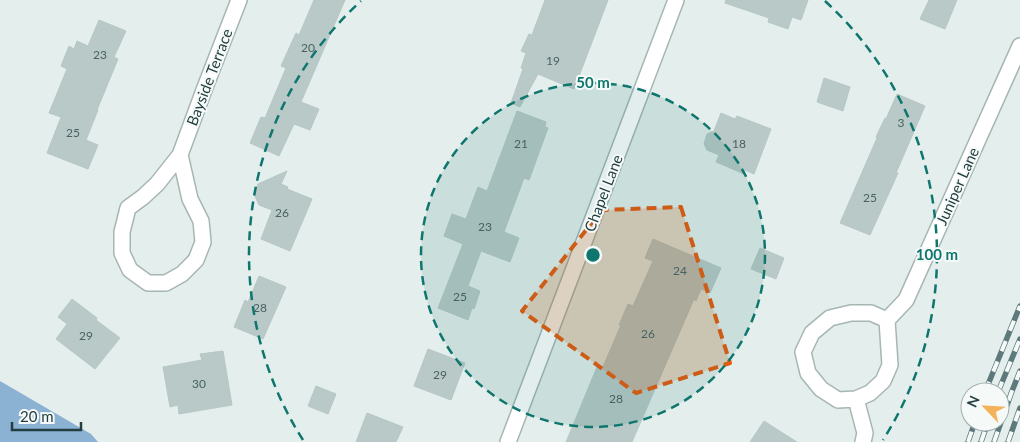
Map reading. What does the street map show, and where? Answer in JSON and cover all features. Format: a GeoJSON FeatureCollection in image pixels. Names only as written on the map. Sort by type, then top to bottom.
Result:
{"type":"FeatureCollection","features":[{"type":"Feature","properties":{"kind":"street","name":"Bayside Terrace"},"geometry":{"type":"LineString","coordinates":[[180,155],[190,199],[201,221],[203,242],[196,260],[182,274],[166,283],[148,283],[130,270],[122,253],[122,232],[128,208],[157,184],[180,155],[238,0]]}},
{"type":"Feature","properties":{"kind":"street","name":"Chapel Lane"},"geometry":{"type":"LineString","coordinates":[[508,442],[676,0]]}},
{"type":"Feature","properties":{"kind":"street","name":"Juniper Lane"},"geometry":{"type":"LineString","coordinates":[[887,320],[906,300],[1020,46]]}},
{"type":"Feature","properties":{"kind":"street"},"geometry":{"type":"LineString","coordinates":[[851,313],[871,313],[887,320],[890,365],[883,381],[870,393],[856,399],[838,400],[821,389],[808,373],[803,352],[812,332],[830,318],[851,313]]}},
{"type":"Feature","properties":{"kind":"street"},"geometry":{"type":"LineString","coordinates":[[856,399],[865,433],[863,442]]}},
{"type":"Feature","properties":{"kind":"highlighted area"},"geometry":{"type":"Polygon","coordinates":[[[681,207],[730,363],[636,393],[522,311],[602,210],[681,207]]]}},
{"type":"Feature","properties":{"kind":"water"},"geometry":{"type":"Polygon","coordinates":[[[0,381],[91,434],[98,442],[0,442],[0,381]]]}},
{"type":"Feature","properties":{"kind":"building"},"geometry":{"type":"Polygon","coordinates":[[[314,0],[345,0],[301,102],[319,109],[310,130],[294,124],[279,156],[250,143],[261,117],[265,118],[286,68],[281,66],[296,33],[299,35],[314,0]]]}},
{"type":"Feature","properties":{"kind":"building"},"geometry":{"type":"Polygon","coordinates":[[[545,0],[608,0],[574,89],[538,74],[520,107],[511,103],[523,69],[521,68],[526,53],[521,51],[529,34],[532,35],[545,0]]]}},
{"type":"Feature","properties":{"kind":"building"},"geometry":{"type":"Polygon","coordinates":[[[726,0],[808,0],[801,20],[792,17],[788,29],[768,22],[769,18],[725,3],[726,0]]]}},
{"type":"Feature","properties":{"kind":"building"},"geometry":{"type":"Polygon","coordinates":[[[929,0],[957,0],[945,29],[920,19],[929,0]]]}},
{"type":"Feature","properties":{"kind":"building"},"geometry":{"type":"Polygon","coordinates":[[[99,20],[126,31],[114,57],[118,59],[86,140],[98,145],[88,169],[47,153],[61,117],[49,113],[67,69],[61,66],[69,46],[74,49],[77,41],[88,46],[99,20]]]}},
{"type":"Feature","properties":{"kind":"building"},"geometry":{"type":"Polygon","coordinates":[[[824,78],[850,87],[843,111],[817,102],[824,78]]]}},
{"type":"Feature","properties":{"kind":"building"},"geometry":{"type":"Polygon","coordinates":[[[897,94],[925,106],[870,235],[840,223],[876,137],[897,94]]]}},
{"type":"Feature","properties":{"kind":"building"},"geometry":{"type":"Polygon","coordinates":[[[517,111],[546,122],[545,127],[548,128],[529,180],[524,178],[504,232],[519,238],[510,262],[481,251],[468,286],[480,291],[468,320],[438,308],[463,244],[444,236],[452,214],[466,219],[478,187],[487,191],[517,111]]]}},
{"type":"Feature","properties":{"kind":"building"},"geometry":{"type":"Polygon","coordinates":[[[721,113],[735,119],[737,116],[771,129],[754,174],[745,170],[744,174],[716,162],[719,155],[707,150],[704,144],[707,134],[714,131],[721,113]]]}},
{"type":"Feature","properties":{"kind":"building"},"geometry":{"type":"Polygon","coordinates":[[[287,171],[281,184],[288,187],[287,189],[312,199],[290,251],[261,239],[272,210],[259,205],[254,194],[258,184],[287,171]]]}},
{"type":"Feature","properties":{"kind":"building"},"geometry":{"type":"Polygon","coordinates":[[[653,239],[721,268],[710,293],[701,289],[696,301],[694,299],[632,442],[566,442],[597,367],[602,369],[628,304],[633,306],[653,261],[645,258],[653,239]]]}},
{"type":"Feature","properties":{"kind":"building"},"geometry":{"type":"Polygon","coordinates":[[[760,248],[784,258],[776,279],[751,269],[760,248]]]}},
{"type":"Feature","properties":{"kind":"building"},"geometry":{"type":"Polygon","coordinates":[[[259,276],[286,287],[263,339],[234,327],[245,300],[248,302],[259,276]]]}},
{"type":"Feature","properties":{"kind":"building"},"geometry":{"type":"Polygon","coordinates":[[[72,299],[120,338],[95,369],[56,339],[67,324],[58,317],[72,299]]]}},
{"type":"Feature","properties":{"kind":"building"},"geometry":{"type":"Polygon","coordinates":[[[428,349],[465,363],[451,400],[414,386],[428,349]]]}},
{"type":"Feature","properties":{"kind":"building"},"geometry":{"type":"Polygon","coordinates":[[[223,351],[232,405],[179,414],[178,405],[170,407],[163,367],[202,360],[200,354],[223,351]]]}},
{"type":"Feature","properties":{"kind":"building"},"geometry":{"type":"Polygon","coordinates":[[[316,386],[336,394],[328,414],[308,406],[316,386]]]}},
{"type":"Feature","properties":{"kind":"building"},"geometry":{"type":"Polygon","coordinates":[[[367,413],[403,427],[396,442],[356,442],[367,413]]]}},
{"type":"Feature","properties":{"kind":"building"},"geometry":{"type":"Polygon","coordinates":[[[764,421],[797,442],[750,442],[764,421]]]}},
{"type":"Feature","properties":{"kind":"railway"},"geometry":{"type":"LineString","coordinates":[[989,382],[1020,306]]}},
{"type":"Feature","properties":{"kind":"railway"},"geometry":{"type":"LineString","coordinates":[[1002,382],[1020,339]]}},
{"type":"Feature","properties":{"kind":"railway"},"geometry":{"type":"LineString","coordinates":[[994,442],[1020,371]]}},
{"type":"Feature","properties":{"kind":"railway"},"geometry":{"type":"LineString","coordinates":[[1008,442],[1020,408]]}},
{"type":"Feature","properties":{"kind":"railway"},"geometry":{"type":"LineString","coordinates":[[968,442],[972,432]]}},
{"type":"Feature","properties":{"kind":"railway"},"geometry":{"type":"LineString","coordinates":[[981,442],[984,432]]}}]}
